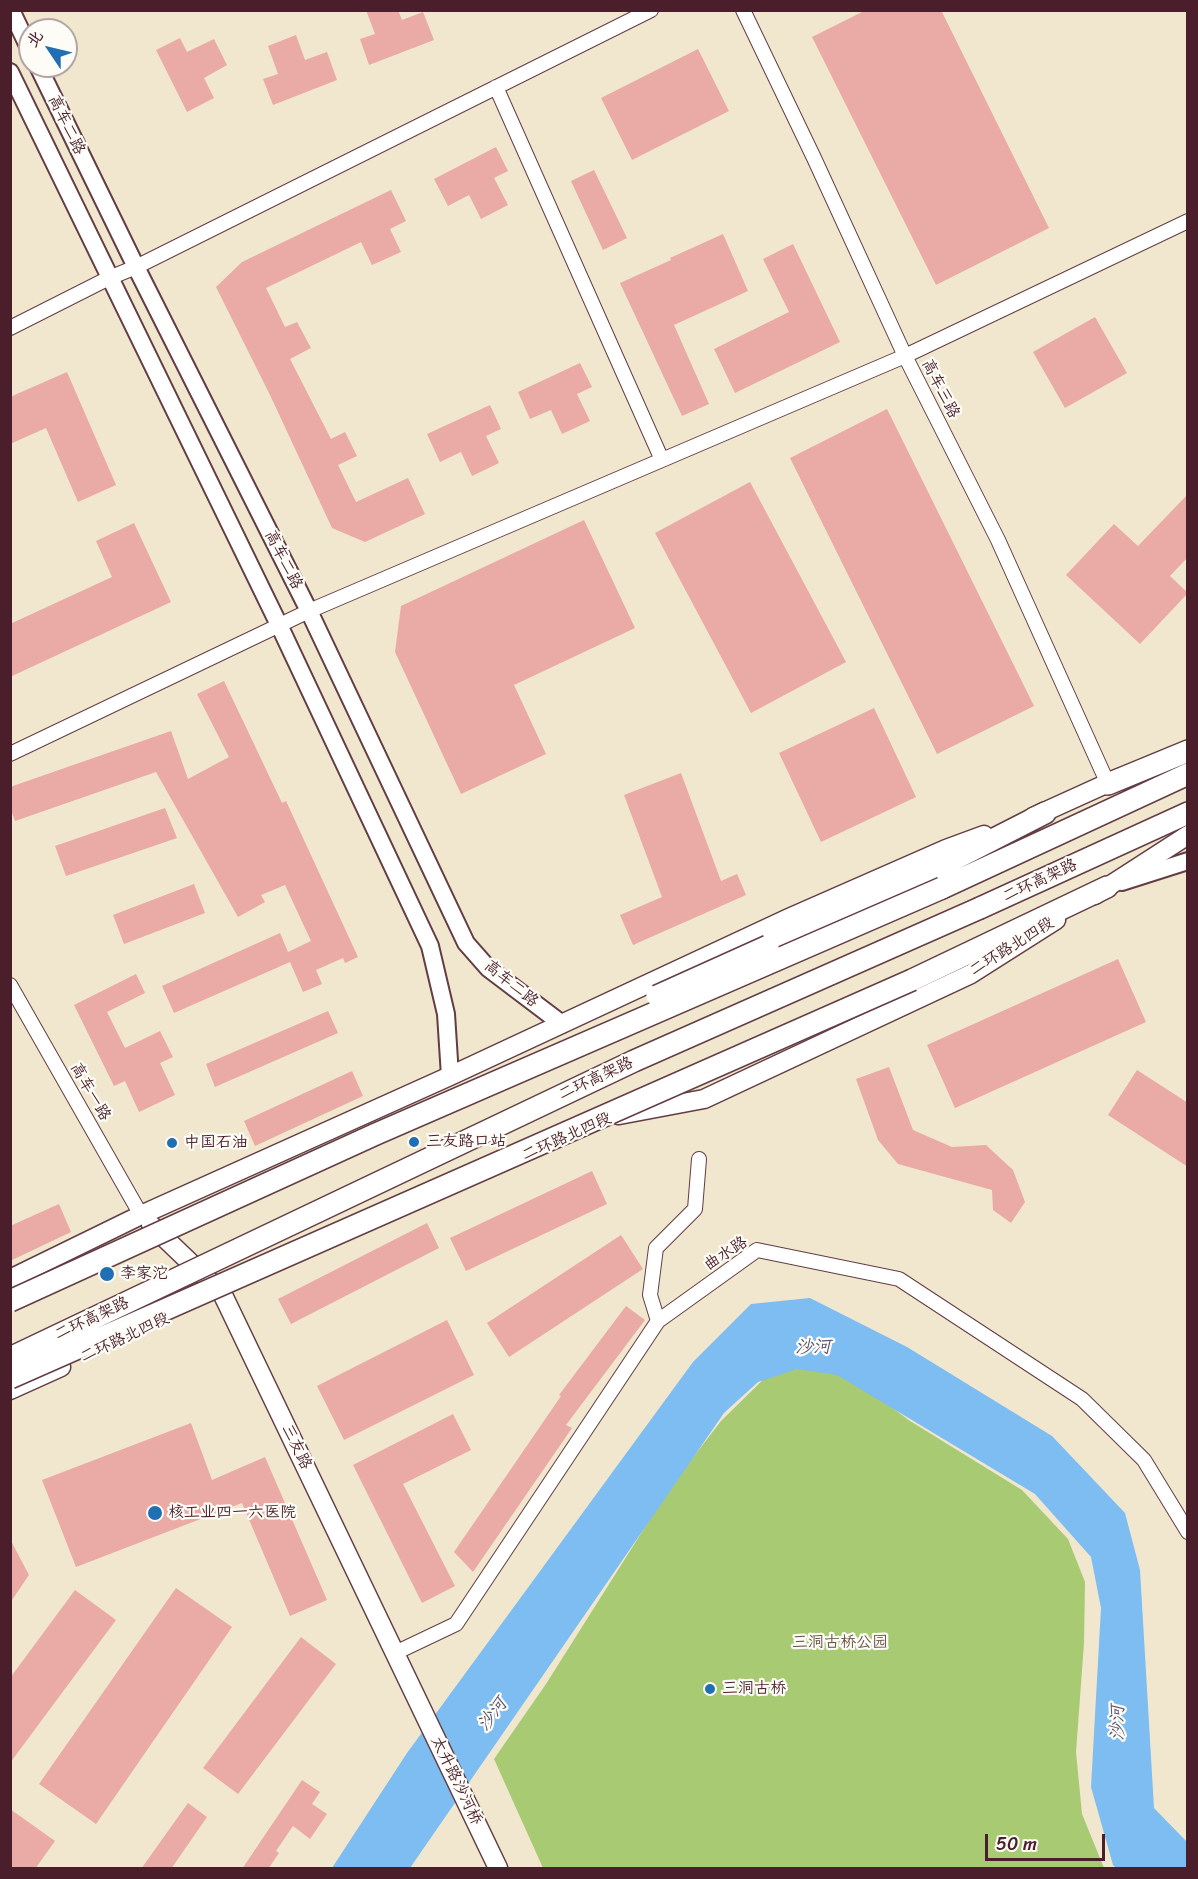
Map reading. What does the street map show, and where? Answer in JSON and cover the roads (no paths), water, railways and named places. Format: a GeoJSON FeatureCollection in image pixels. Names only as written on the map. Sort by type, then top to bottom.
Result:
{"type":"FeatureCollection","features":[{"type":"Feature","properties":{"kind":"highway"},"geometry":{"type":"LineString","coordinates":[[1108,783],[1188,751]]}},
{"type":"Feature","properties":{"kind":"highway"},"geometry":{"type":"LineString","coordinates":[[10,1301],[376,1134],[942,888],[1188,774]]}},
{"type":"Feature","properties":{"kind":"highway"},"geometry":{"type":"LineString","coordinates":[[47,1283],[90,1253],[768,946],[953,860],[1045,813]]}},
{"type":"Feature","properties":{"kind":"highway","name":"二环高架路"},"geometry":{"type":"LineString","coordinates":[[10,1358],[634,1061],[943,925],[1188,813]]}},
{"type":"Feature","properties":{"kind":"highway"},"geometry":{"type":"LineString","coordinates":[[10,1378],[912,980],[1107,887]]}},
{"type":"Feature","properties":{"kind":"main road"},"geometry":{"type":"LineString","coordinates":[[10,1279],[141,1215],[450,1076],[799,914],[946,849],[1045,813],[1188,742]]}},
{"type":"Feature","properties":{"kind":"main road"},"geometry":{"type":"LineString","coordinates":[[1107,887],[1188,835]]}},
{"type":"Feature","properties":{"kind":"main road","name":"二环路北四段"},"geometry":{"type":"LineString","coordinates":[[10,1390],[614,1116],[704,1099],[971,974],[1107,887]]}},
{"type":"Feature","properties":{"kind":"main road","name":"三友路"},"geometry":{"type":"LineString","coordinates":[[141,1215],[222,1293],[419,1703]]}},
{"type":"Feature","properties":{"kind":"main road","name":"太升路沙河桥"},"geometry":{"type":"LineString","coordinates":[[419,1703],[495,1864]]}},
{"type":"Feature","properties":{"kind":"street"},"geometry":{"type":"LineString","coordinates":[[11,10],[18,25]]}},
{"type":"Feature","properties":{"kind":"street"},"geometry":{"type":"LineString","coordinates":[[10,328],[651,10]]}},
{"type":"Feature","properties":{"kind":"street","name":"高车三路"},"geometry":{"type":"LineString","coordinates":[[743,10],[905,356],[998,540],[1108,783]]}},
{"type":"Feature","properties":{"kind":"street","name":"高车二路"},"geometry":{"type":"LineString","coordinates":[[10,72],[280,627],[430,946],[446,1014],[450,1076]]}},
{"type":"Feature","properties":{"kind":"street","name":"高车二路"},"geometry":{"type":"LineString","coordinates":[[44,78],[309,612],[466,943],[488,969],[562,1024]]}},
{"type":"Feature","properties":{"kind":"street"},"geometry":{"type":"LineString","coordinates":[[496,87],[662,460]]}},
{"type":"Feature","properties":{"kind":"street"},"geometry":{"type":"LineString","coordinates":[[10,754],[309,612],[905,356],[1188,221]]}},
{"type":"Feature","properties":{"kind":"street","name":"二环路北四段"},"geometry":{"type":"LineString","coordinates":[[1107,887],[1188,861]]}},
{"type":"Feature","properties":{"kind":"street","name":"高车一路"},"geometry":{"type":"LineString","coordinates":[[10,985],[141,1215]]}},
{"type":"Feature","properties":{"kind":"street"},"geometry":{"type":"LineString","coordinates":[[658,1321],[650,1295],[656,1248],[695,1209],[699,1160]]}},
{"type":"Feature","properties":{"kind":"street","name":"曲水路"},"geometry":{"type":"LineString","coordinates":[[394,1653],[456,1624],[658,1321],[757,1250],[899,1279],[1082,1399],[1144,1460],[1188,1532]]}},
{"type":"Feature","properties":{"kind":"water","name":"沙河"},"geometry":{"type":"Polygon","coordinates":[[[810,1298],[907,1347],[1052,1436],[1125,1513],[1140,1570],[1154,1808],[1187,1842],[1187,1868],[1116,1868],[1113,1865],[1091,1787],[1101,1608],[1091,1557],[1035,1494],[837,1375],[797,1369],[758,1382],[724,1413],[410,1868],[332,1868],[407,1753],[693,1362],[751,1304],[810,1298]]]}},
{"type":"Feature","properties":{"kind":"place","name":"三友路口站"},"geometry":{"type":"Point","coordinates":[414,1142]}},
{"type":"Feature","properties":{"kind":"place","name":"中国石油"},"geometry":{"type":"Point","coordinates":[172,1143]}},
{"type":"Feature","properties":{"kind":"place","name":"李家沱"},"geometry":{"type":"Point","coordinates":[107,1274]}},
{"type":"Feature","properties":{"kind":"place","name":"核工业四一六医院"},"geometry":{"type":"Point","coordinates":[155,1513]}},
{"type":"Feature","properties":{"kind":"place","name":"三洞古桥"},"geometry":{"type":"Point","coordinates":[710,1689]}},
{"type":"Feature","properties":{"kind":"park label","name":"三洞古桥公园"},"geometry":{"type":"Point","coordinates":[840,1643]}}]}
